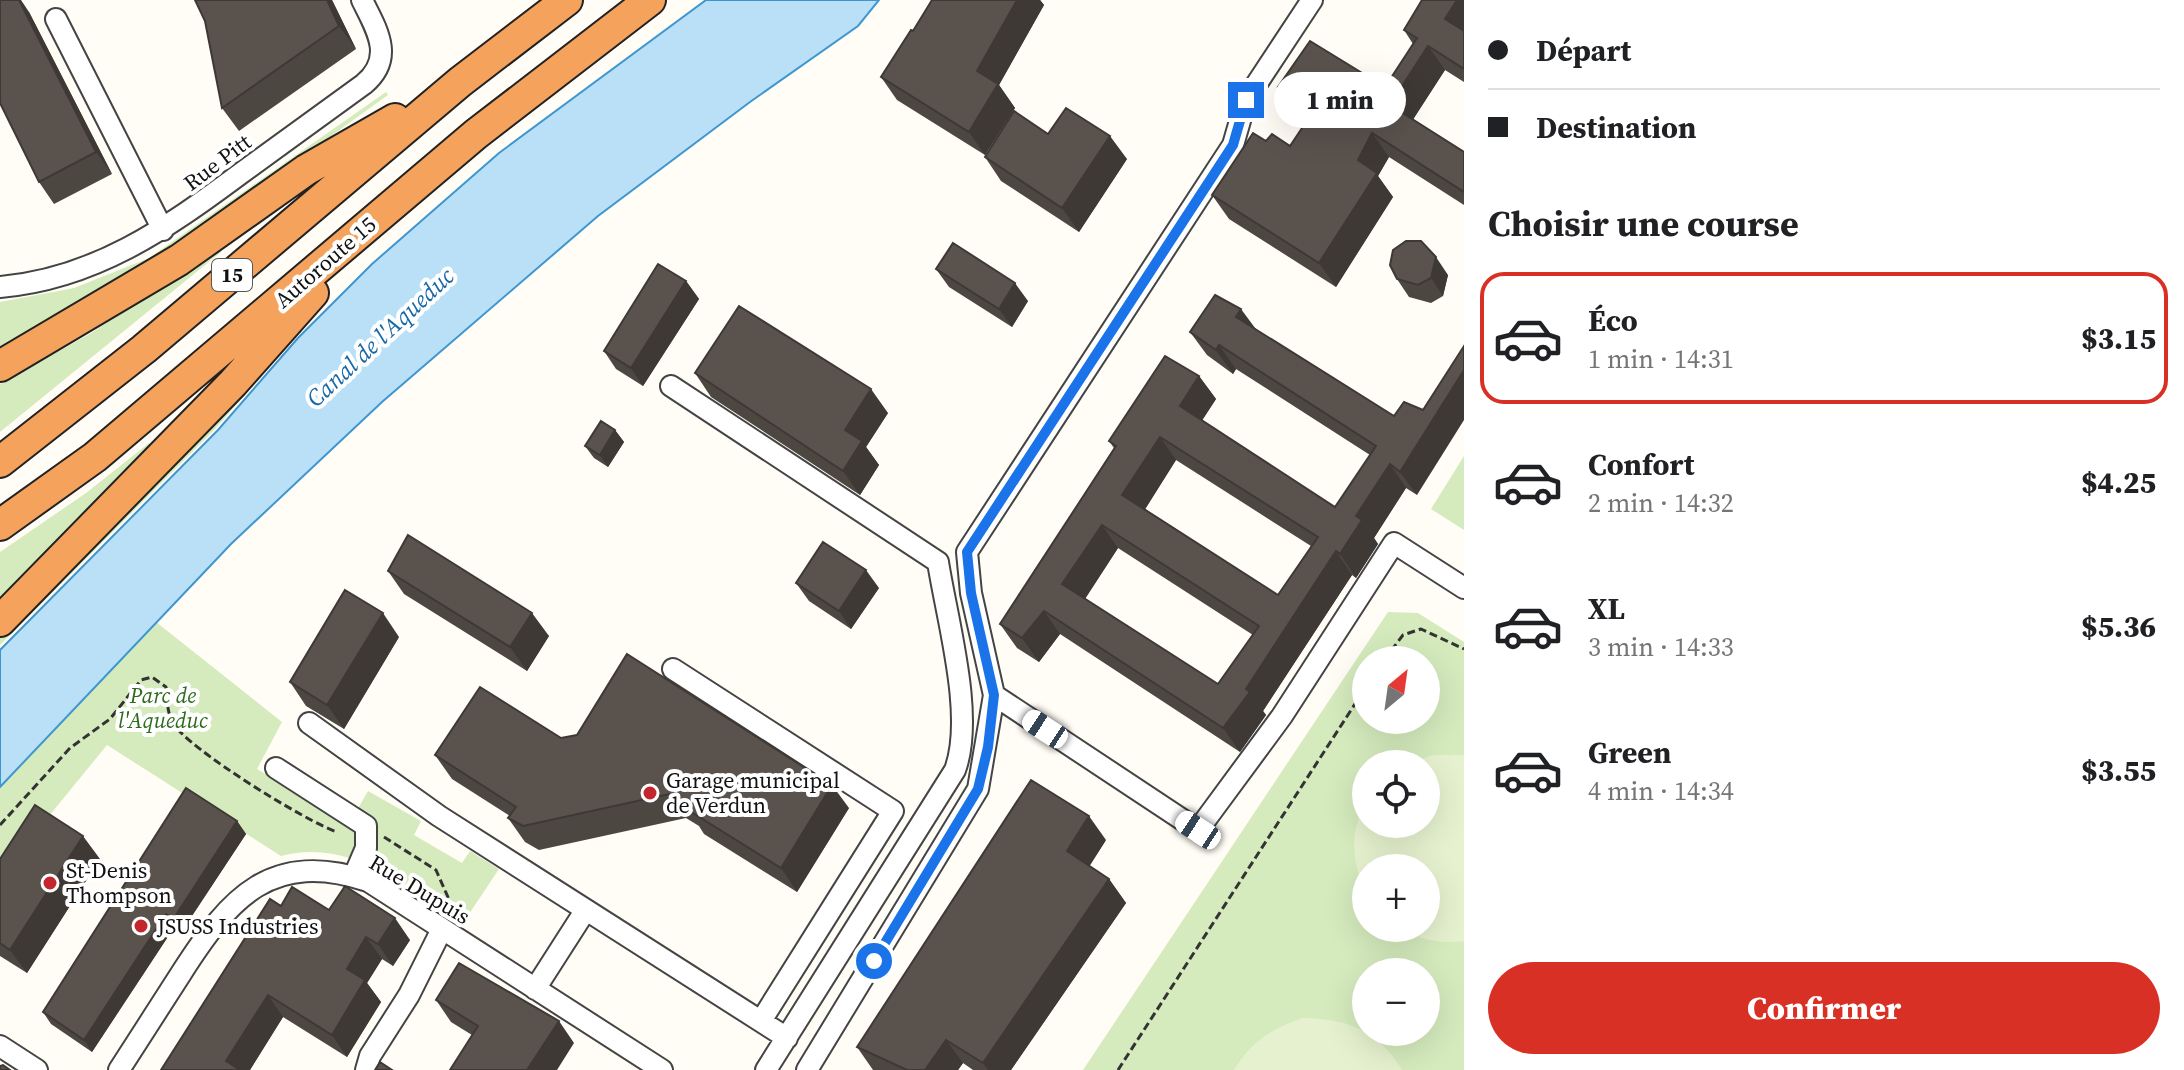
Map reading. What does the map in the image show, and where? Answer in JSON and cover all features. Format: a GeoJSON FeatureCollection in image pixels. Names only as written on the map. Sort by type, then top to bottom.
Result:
{"type":"FeatureCollection","features":[{"type":"Feature","properties":{"kind":"highway","name":"15"},"geometry":{"type":"LineString","coordinates":[[0,462],[134,357],[460,82],[567,0]]}},
{"type":"Feature","properties":{"kind":"highway","name":"Autoroute 15"},"geometry":{"type":"LineString","coordinates":[[0,525],[95,457],[531,89],[650,0]]}},
{"type":"Feature","properties":{"kind":"highway"},"geometry":{"type":"LineString","coordinates":[[0,366],[179,260],[306,170],[460,82]]}},
{"type":"Feature","properties":{"kind":"highway"},"geometry":{"type":"LineString","coordinates":[[0,621],[233,383],[391,205]]}},
{"type":"Feature","properties":{"kind":"street","name":"Rue Pitt"},"geometry":{"type":"LineString","coordinates":[[0,287],[46,280],[85,269],[163,230],[373,76],[381,62],[382,46],[362,0]]}},
{"type":"Feature","properties":{"kind":"street"},"geometry":{"type":"LineString","coordinates":[[807,1070],[978,789],[988,747],[994,695],[971,593],[967,552],[1233,145],[1246,100],[1312,0]]}},
{"type":"Feature","properties":{"kind":"street"},"geometry":{"type":"LineString","coordinates":[[56,19],[163,230]]}},
{"type":"Feature","properties":{"kind":"street"},"geometry":{"type":"LineString","coordinates":[[671,386],[938,562],[964,719],[963,751],[955,770],[766,1070]]}},
{"type":"Feature","properties":{"kind":"street"},"geometry":{"type":"LineString","coordinates":[[994,695],[1198,830],[1282,716],[1394,543],[1464,588]]}},
{"type":"Feature","properties":{"kind":"street"},"geometry":{"type":"LineString","coordinates":[[673,669],[893,811],[761,1021]]}},
{"type":"Feature","properties":{"kind":"street"},"geometry":{"type":"LineString","coordinates":[[309,723],[439,816],[787,1038]]}},
{"type":"Feature","properties":{"kind":"street"},"geometry":{"type":"LineString","coordinates":[[276,768],[366,826],[369,835],[354,876]]}},
{"type":"Feature","properties":{"kind":"street","name":"Rue Dupuis"},"geometry":{"type":"LineString","coordinates":[[119,1070],[209,931],[233,901],[262,883],[293,871],[322,870],[354,876],[380,888],[662,1070]]}},
{"type":"Feature","properties":{"kind":"street"},"geometry":{"type":"LineString","coordinates":[[535,989],[585,911]]}},
{"type":"Feature","properties":{"kind":"street"},"geometry":{"type":"LineString","coordinates":[[366,1070],[370,1056],[409,995],[442,929]]}},
{"type":"Feature","properties":{"kind":"street"},"geometry":{"type":"LineString","coordinates":[[0,1046],[37,1070]]}},
{"type":"Feature","properties":{"kind":"path"},"geometry":{"type":"LineString","coordinates":[[1395,646],[1403,635],[1421,629],[1464,649]]}},
{"type":"Feature","properties":{"kind":"path"},"geometry":{"type":"LineString","coordinates":[[0,825],[70,748],[110,719],[141,680],[152,677],[166,687],[174,724],[194,743],[318,826],[392,841],[436,870],[462,942]]}},
{"type":"Feature","properties":{"kind":"path"},"geometry":{"type":"LineString","coordinates":[[1118,1070],[1352,709]]}},
{"type":"Feature","properties":{"kind":"green space"},"geometry":{"type":"Polygon","coordinates":[[[386,92],[388,95],[163,257],[0,347],[0,302],[74,288],[149,258],[386,92]]]}},
{"type":"Feature","properties":{"kind":"green space"},"geometry":{"type":"Polygon","coordinates":[[[217,246],[221,252],[0,432],[0,384],[93,332],[217,246]]]}},
{"type":"Feature","properties":{"kind":"green space"},"geometry":{"type":"Polygon","coordinates":[[[307,324],[215,429],[0,645],[0,635],[307,324]]]}},
{"type":"Feature","properties":{"kind":"green space"},"geometry":{"type":"Polygon","coordinates":[[[149,443],[154,449],[0,607],[0,552],[86,493],[149,443]]]}},
{"type":"Feature","properties":{"kind":"green space"},"geometry":{"type":"Polygon","coordinates":[[[1464,456],[1464,530],[1431,509],[1464,456]]]}},
{"type":"Feature","properties":{"kind":"green space"},"geometry":{"type":"Polygon","coordinates":[[[1388,612],[1418,613],[1464,642],[1464,1070],[1083,1070],[1352,666],[1352,734],[1440,734],[1440,646],[1365,646],[1388,612]]]}},
{"type":"Feature","properties":{"kind":"green space","name":"Parc de l'Aqueduc"},"geometry":{"type":"Polygon","coordinates":[[[156,622],[282,722],[257,769],[349,824],[368,791],[421,821],[414,835],[462,863],[470,851],[499,869],[463,923],[399,881],[354,860],[306,852],[281,856],[107,745],[0,876],[0,787],[156,622]]]}},
{"type":"Feature","properties":{"kind":"green space"},"geometry":{"type":"Polygon","coordinates":[[[1440,755],[1464,755],[1464,941],[1440,941],[1440,854],[1355,854],[1355,838],[1440,838],[1440,755]]]}},
{"type":"Feature","properties":{"kind":"green space"},"geometry":{"type":"Polygon","coordinates":[[[1303,1018],[1348,1024],[1352,1026],[1352,1046],[1384,1046],[1402,1070],[1234,1070],[1263,1037],[1303,1018]]]}},
{"type":"Feature","properties":{"kind":"water","name":"Canal de l'Aqueduc"},"geometry":{"type":"Polygon","coordinates":[[[706,0],[879,0],[858,26],[598,216],[382,402],[231,544],[0,787],[0,650],[218,430],[298,338],[372,264],[499,153],[706,0]]]}},
{"type":"Feature","properties":{"kind":"building"},"geometry":{"type":"Polygon","coordinates":[[[0,0],[19,0],[96,152],[39,182],[0,103],[0,0]]]}},
{"type":"Feature","properties":{"kind":"building"},"geometry":{"type":"Polygon","coordinates":[[[195,0],[327,0],[339,26],[222,108],[205,21],[195,0]]]}},
{"type":"Feature","properties":{"kind":"building"},"geometry":{"type":"Polygon","coordinates":[[[932,0],[1017,0],[977,71],[998,84],[969,132],[881,77],[932,0]]]}},
{"type":"Feature","properties":{"kind":"building"},"geometry":{"type":"Polygon","coordinates":[[[1422,0],[1457,0],[1445,19],[1464,31],[1464,69],[1428,46],[1390,105],[1464,152],[1464,192],[1372,133],[1358,160],[1377,173],[1319,263],[1212,195],[1253,133],[1266,141],[1272,134],[1290,146],[1314,110],[1278,87],[1310,41],[1385,87],[1417,38],[1404,30],[1422,0]]]}},
{"type":"Feature","properties":{"kind":"building"},"geometry":{"type":"Polygon","coordinates":[[[1066,108],[1110,136],[1062,208],[985,157],[1014,111],[1048,134],[1066,108]]]}},
{"type":"Feature","properties":{"kind":"building"},"geometry":{"type":"Polygon","coordinates":[[[1406,241],[1421,241],[1436,257],[1431,278],[1418,285],[1397,279],[1390,265],[1393,250],[1406,241]]]}},
{"type":"Feature","properties":{"kind":"building"},"geometry":{"type":"Polygon","coordinates":[[[953,243],[1015,283],[999,309],[936,269],[953,243]]]}},
{"type":"Feature","properties":{"kind":"building"},"geometry":{"type":"Polygon","coordinates":[[[658,264],[686,281],[631,368],[604,351],[658,264]]]}},
{"type":"Feature","properties":{"kind":"building"},"geometry":{"type":"Polygon","coordinates":[[[1215,295],[1241,309],[1236,317],[1394,416],[1404,402],[1423,410],[1464,346],[1464,370],[1400,472],[1390,464],[1356,516],[1362,520],[1340,554],[1336,551],[1246,689],[1250,692],[1223,728],[1044,611],[1022,638],[1000,624],[1116,446],[1109,441],[1165,356],[1199,376],[1180,406],[1335,507],[1376,446],[1219,345],[1216,350],[1190,332],[1215,295]],[[1160,437],[1122,495],[1278,595],[1318,537],[1160,437]],[[1102,525],[1062,584],[1218,684],[1259,626],[1102,525]]]}},
{"type":"Feature","properties":{"kind":"building"},"geometry":{"type":"Polygon","coordinates":[[[739,306],[871,389],[845,430],[862,441],[843,471],[695,373],[739,306]]]}},
{"type":"Feature","properties":{"kind":"building"},"geometry":{"type":"Polygon","coordinates":[[[601,421],[615,430],[600,455],[585,446],[601,421]]]}},
{"type":"Feature","properties":{"kind":"building"},"geometry":{"type":"Polygon","coordinates":[[[408,535],[532,613],[510,647],[388,571],[408,535]]]}},
{"type":"Feature","properties":{"kind":"building"},"geometry":{"type":"Polygon","coordinates":[[[823,542],[866,570],[839,611],[796,583],[823,542]]]}},
{"type":"Feature","properties":{"kind":"building"},"geometry":{"type":"Polygon","coordinates":[[[345,590],[383,613],[327,705],[290,682],[345,590]]]}},
{"type":"Feature","properties":{"kind":"building","name":"Garage municipal de Verdun"},"geometry":{"type":"Polygon","coordinates":[[[627,654],[832,785],[781,868],[688,810],[690,807],[669,794],[523,826],[508,818],[516,807],[435,755],[480,687],[561,738],[577,735],[627,654]]]}},
{"type":"Feature","properties":{"kind":"building"},"geometry":{"type":"Polygon","coordinates":[[[1031,780],[1089,816],[1067,851],[1109,879],[983,1063],[946,1040],[925,1070],[907,1070],[857,1047],[1031,780]]]}},
{"type":"Feature","properties":{"kind":"building","name":"JSUSS Industries"},"geometry":{"type":"Polygon","coordinates":[[[186,788],[237,821],[174,918],[166,914],[84,1040],[43,1012],[186,788]]]}},
{"type":"Feature","properties":{"kind":"building"},"geometry":{"type":"Polygon","coordinates":[[[35,805],[83,836],[10,950],[0,943],[0,859],[35,805]]]}},
{"type":"Feature","properties":{"kind":"building"},"geometry":{"type":"Polygon","coordinates":[[[345,886],[395,918],[378,944],[366,937],[347,969],[365,980],[332,1035],[268,995],[226,1061],[240,1070],[161,1070],[270,899],[281,906],[292,887],[329,910],[345,886]]]}},
{"type":"Feature","properties":{"kind":"building"},"geometry":{"type":"Polygon","coordinates":[[[459,963],[559,1021],[527,1070],[450,1070],[478,1026],[436,1000],[459,963]]]}},
{"type":"Feature","properties":{"kind":"building"},"geometry":{"type":"Polygon","coordinates":[[[380,1062],[392,1070],[375,1070],[380,1062]]]}},
{"type":"Feature","properties":{"kind":"place","name":"Garage municipal de Verdun"},"geometry":{"type":"Point","coordinates":[650,793]}},
{"type":"Feature","properties":{"kind":"place","name":"St-Denis Thompson"},"geometry":{"type":"Point","coordinates":[50,883]}},
{"type":"Feature","properties":{"kind":"place","name":"JSUSS Industries"},"geometry":{"type":"Point","coordinates":[141,926]}},
{"type":"Feature","properties":{"kind":"route"},"geometry":{"type":"LineString","coordinates":[[874,961],[978,789],[988,747],[994,695],[971,593],[967,552],[1233,145],[1246,100]]}}]}
